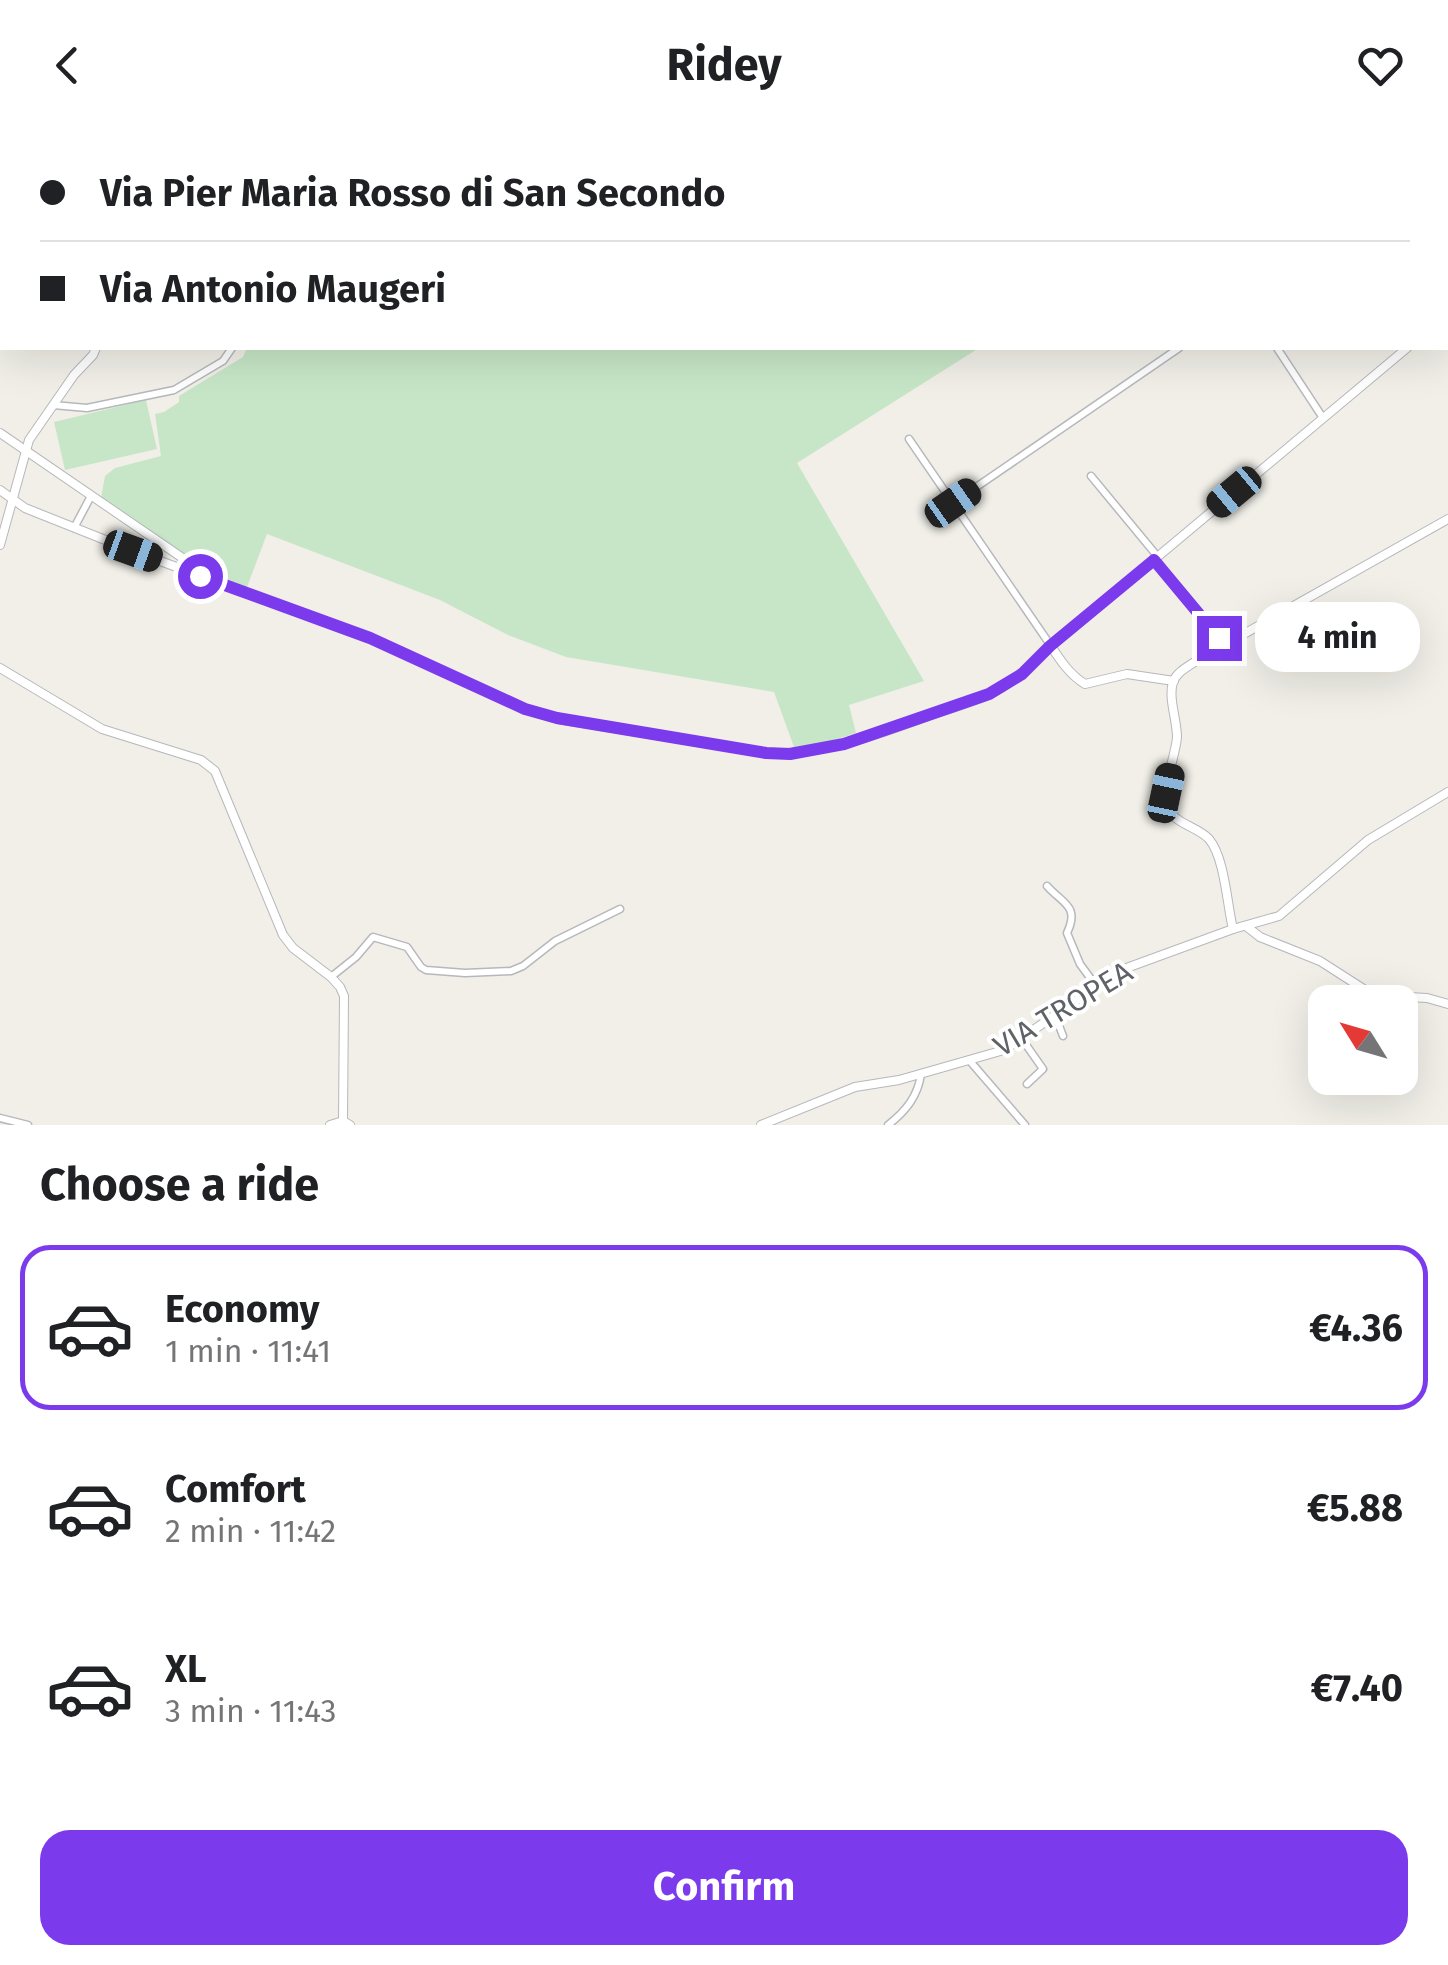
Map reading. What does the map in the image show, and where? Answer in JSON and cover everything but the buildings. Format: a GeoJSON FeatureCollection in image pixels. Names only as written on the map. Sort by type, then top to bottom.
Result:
{"type":"FeatureCollection","features":[{"type":"Feature","properties":{"kind":"street"},"geometry":{"type":"LineString","coordinates":[[0,544],[29,440],[95,350]]}},
{"type":"Feature","properties":{"kind":"street"},"geometry":{"type":"LineString","coordinates":[[54,405],[88,408],[174,390],[223,361],[231,350]]}},
{"type":"Feature","properties":{"kind":"street"},"geometry":{"type":"LineString","coordinates":[[953,503],[1176,350]]}},
{"type":"Feature","properties":{"kind":"street"},"geometry":{"type":"LineString","coordinates":[[1278,350],[1323,418]]}},
{"type":"Feature","properties":{"kind":"street"},"geometry":{"type":"LineString","coordinates":[[0,490],[24,508],[370,638],[525,709],[557,718],[790,754],[844,744],[989,694],[1022,674],[1050,646],[1405,350]]}},
{"type":"Feature","properties":{"kind":"street"},"geometry":{"type":"LineString","coordinates":[[0,433],[196,568],[234,588]]}},
{"type":"Feature","properties":{"kind":"street"},"geometry":{"type":"LineString","coordinates":[[909,439],[1050,646],[1080,682],[1127,674],[1171,680]]}},
{"type":"Feature","properties":{"kind":"street"},"geometry":{"type":"LineString","coordinates":[[1091,476],[1223,645]]}},
{"type":"Feature","properties":{"kind":"street"},"geometry":{"type":"LineString","coordinates":[[74,528],[91,496]]}},
{"type":"Feature","properties":{"kind":"street"},"geometry":{"type":"LineString","coordinates":[[1233,930],[1214,845],[1194,827],[1173,816],[1167,807],[1177,736],[1168,686],[1171,680],[1177,669],[1448,519]]}},
{"type":"Feature","properties":{"kind":"street"},"geometry":{"type":"LineString","coordinates":[[133,551],[145,533]]}},
{"type":"Feature","properties":{"kind":"street"},"geometry":{"type":"LineString","coordinates":[[0,668],[102,729],[209,765],[221,782],[283,934],[293,948],[340,986],[345,1006],[346,1123],[330,1125]]}},
{"type":"Feature","properties":{"kind":"street","name":"VIA TROPEA"},"geometry":{"type":"LineString","coordinates":[[761,1125],[855,1087],[900,1080],[1004,1050],[1121,970],[1285,912],[1368,840],[1448,792]]}},
{"type":"Feature","properties":{"kind":"street"},"geometry":{"type":"LineString","coordinates":[[1047,886],[1069,905],[1072,919],[1067,934],[1080,964],[1096,986]]}},
{"type":"Feature","properties":{"kind":"street"},"geometry":{"type":"LineString","coordinates":[[331,977],[373,937],[407,947],[426,970],[512,972],[555,941],[620,909]]}},
{"type":"Feature","properties":{"kind":"street"},"geometry":{"type":"LineString","coordinates":[[1246,926],[1260,938],[1320,962],[1373,995],[1428,998],[1448,1004]]}},
{"type":"Feature","properties":{"kind":"street"},"geometry":{"type":"LineString","coordinates":[[1055,1015],[1063,1036]]}},
{"type":"Feature","properties":{"kind":"street"},"geometry":{"type":"LineString","coordinates":[[1022,1039],[1043,1069],[1027,1084]]}},
{"type":"Feature","properties":{"kind":"street"},"geometry":{"type":"LineString","coordinates":[[969,1060],[1026,1125]]}},
{"type":"Feature","properties":{"kind":"street"},"geometry":{"type":"LineString","coordinates":[[888,1125],[912,1102],[921,1074]]}},
{"type":"Feature","properties":{"kind":"street"},"geometry":{"type":"LineString","coordinates":[[0,1118],[28,1125]]}},
{"type":"Feature","properties":{"kind":"green space"},"geometry":{"type":"Polygon","coordinates":[[[246,350],[976,350],[797,463],[924,681],[849,705],[856,733],[813,747],[794,747],[774,692],[566,657],[508,635],[440,600],[267,534],[247,587],[221,577],[205,568],[204,559],[190,558],[101,498],[105,476],[115,468],[161,456],[155,414],[164,412],[179,402],[179,396],[243,357],[246,350]]]}},
{"type":"Feature","properties":{"kind":"green space"},"geometry":{"type":"Polygon","coordinates":[[[146,400],[157,449],[65,470],[54,422],[146,400]]]}},
{"type":"Feature","properties":{"kind":"route"},"geometry":{"type":"LineString","coordinates":[[200,576],[370,638],[525,709],[557,718],[766,753],[790,754],[844,744],[989,694],[1022,674],[1154,560],[1219,638]]}}]}
